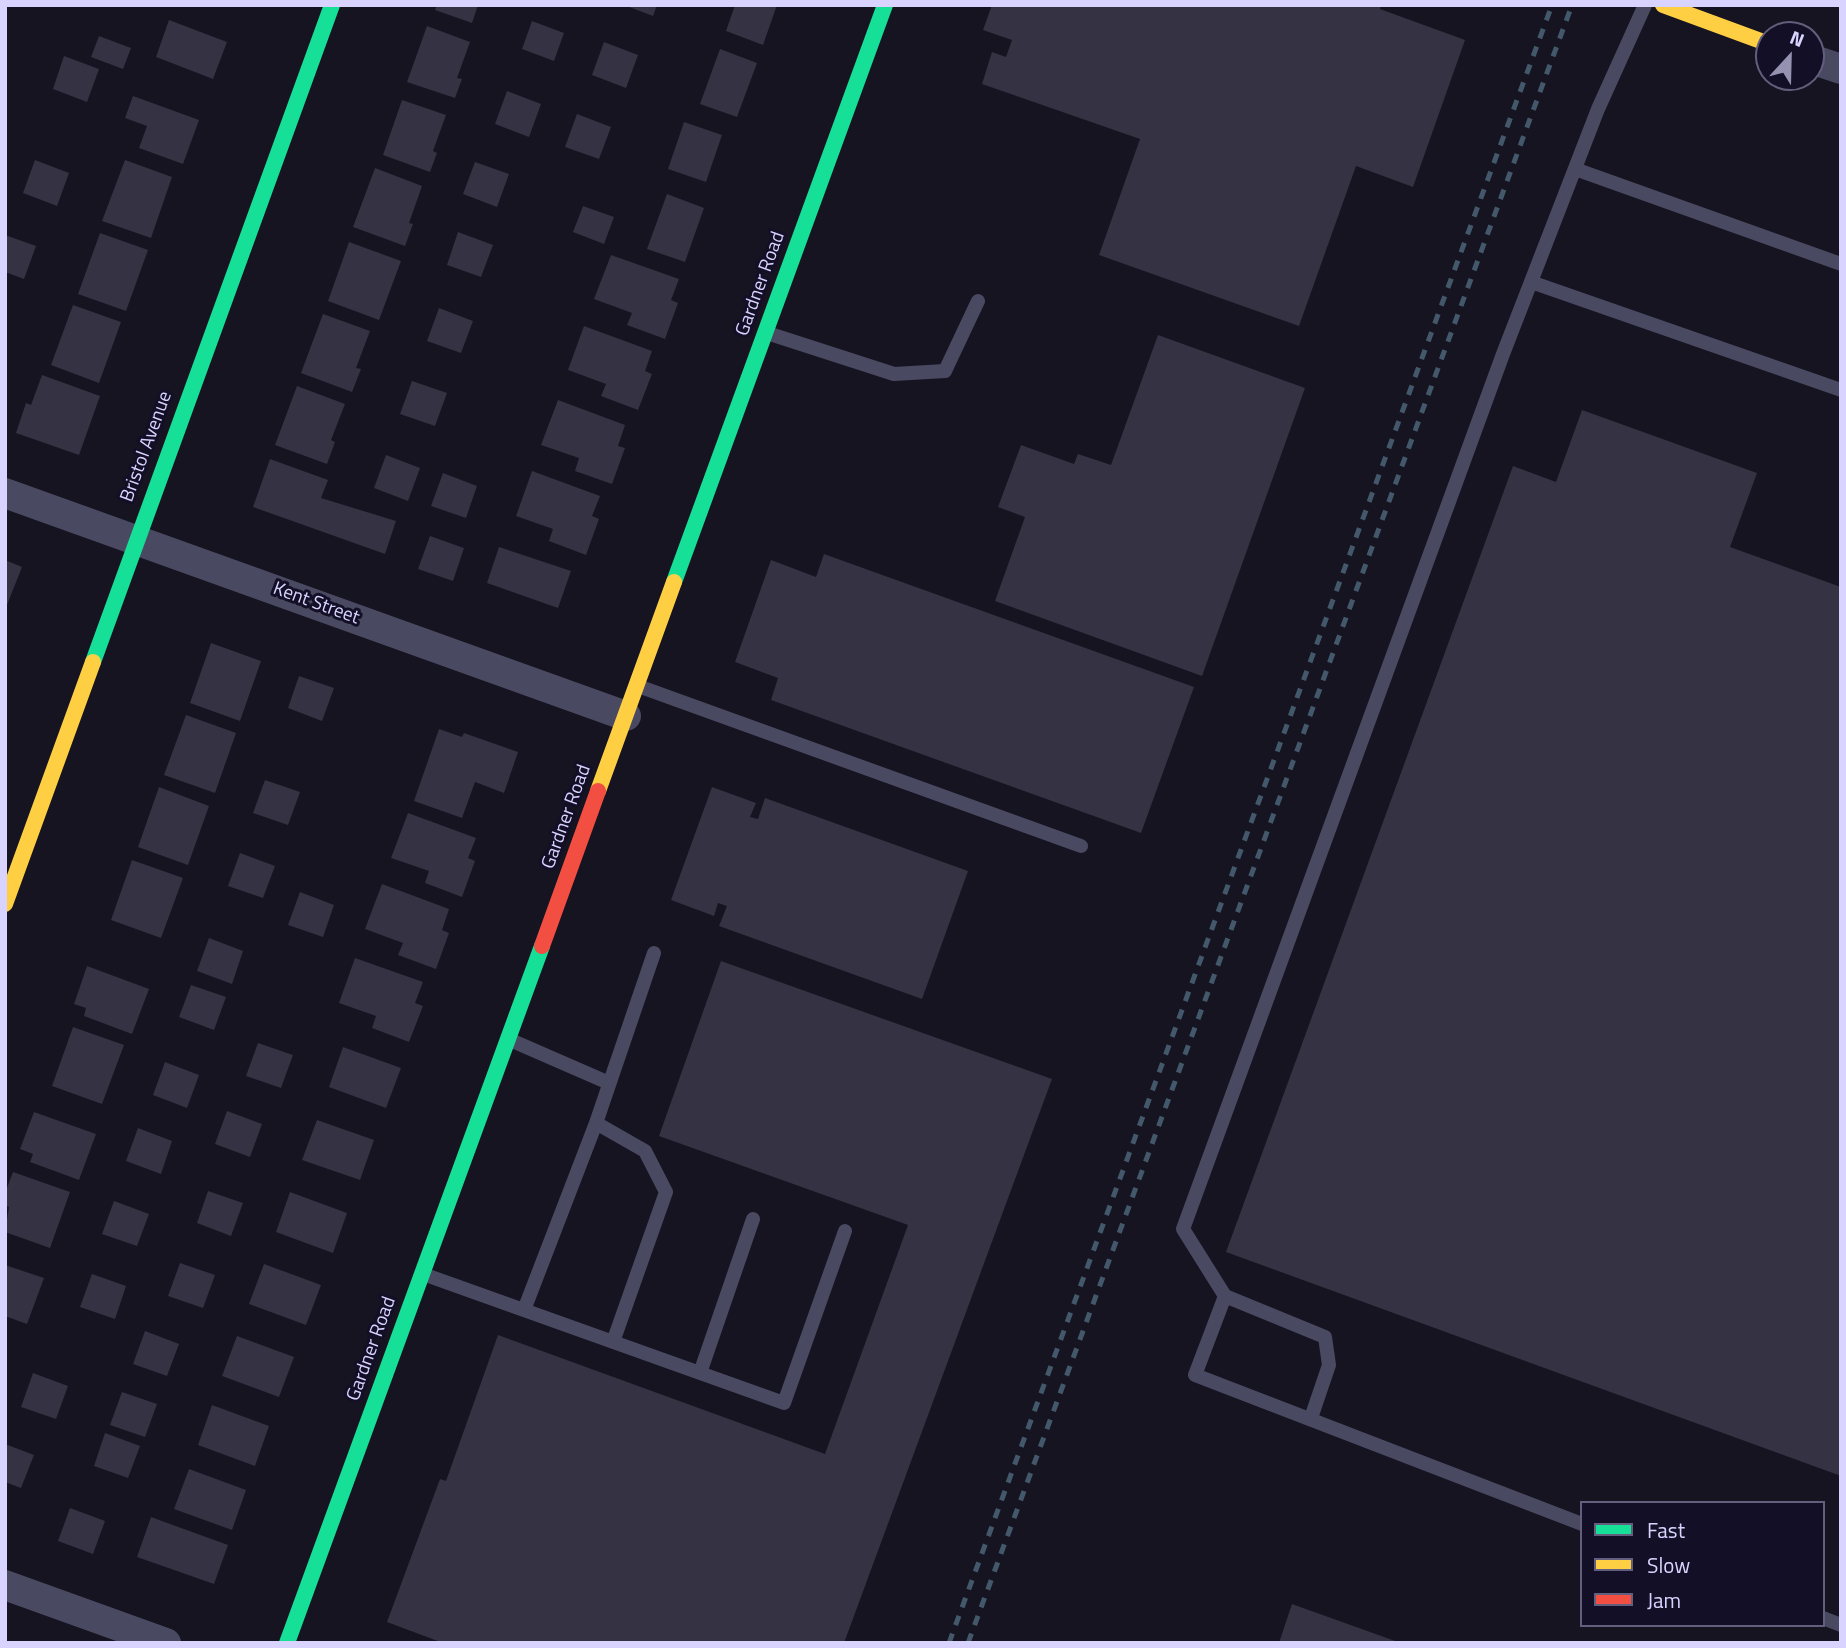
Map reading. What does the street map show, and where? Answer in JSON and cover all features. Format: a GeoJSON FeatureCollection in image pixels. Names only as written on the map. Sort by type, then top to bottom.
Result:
{"type":"FeatureCollection","features":[{"type":"Feature","properties":{"kind":"street","name":"Bristol Avenue"},"geometry":{"type":"LineString","coordinates":[[5,904],[332,5]]}},
{"type":"Feature","properties":{"kind":"street","name":"Gardner Road"},"geometry":{"type":"LineString","coordinates":[[286,1643],[885,5]]}},
{"type":"Feature","properties":{"kind":"street"},"geometry":{"type":"LineString","coordinates":[[1663,5],[1755,39]]}},
{"type":"Feature","properties":{"kind":"street","name":"Kent Street"},"geometry":{"type":"LineString","coordinates":[[5,493],[626,716]]}},
{"type":"Feature","properties":{"kind":"street"},"geometry":{"type":"LineString","coordinates":[[5,1585],[166,1643]]}},
{"type":"Feature","properties":{"kind":"lane"},"geometry":{"type":"LineString","coordinates":[[1311,1418],[1329,1365],[1325,1337],[1225,1296],[1183,1229],[1531,282],[1575,169],[1645,5]]}},
{"type":"Feature","properties":{"kind":"lane"},"geometry":{"type":"LineString","coordinates":[[1575,169],[1841,264]]}},
{"type":"Feature","properties":{"kind":"lane"},"geometry":{"type":"LineString","coordinates":[[1531,282],[1841,390]]}},
{"type":"Feature","properties":{"kind":"lane"},"geometry":{"type":"LineString","coordinates":[[766,332],[894,374],[945,372],[978,301]]}},
{"type":"Feature","properties":{"kind":"lane"},"geometry":{"type":"LineString","coordinates":[[637,685],[1081,846]]}},
{"type":"Feature","properties":{"kind":"lane"},"geometry":{"type":"LineString","coordinates":[[524,1310],[596,1123],[654,953]]}},
{"type":"Feature","properties":{"kind":"lane"},"geometry":{"type":"LineString","coordinates":[[508,1039],[609,1083]]}},
{"type":"Feature","properties":{"kind":"lane"},"geometry":{"type":"LineString","coordinates":[[596,1123],[645,1151],[666,1192],[613,1342]]}},
{"type":"Feature","properties":{"kind":"lane"},"geometry":{"type":"LineString","coordinates":[[700,1373],[753,1219]]}},
{"type":"Feature","properties":{"kind":"lane"},"geometry":{"type":"LineString","coordinates":[[422,1274],[784,1403],[845,1231]]}},
{"type":"Feature","properties":{"kind":"lane"},"geometry":{"type":"LineString","coordinates":[[1225,1296],[1195,1375],[1580,1523]]}},
{"type":"Feature","properties":{"kind":"building"},"geometry":{"type":"Polygon","coordinates":[[[437,5],[478,5],[472,23],[435,10],[437,5]]]}},
{"type":"Feature","properties":{"kind":"building"},"geometry":{"type":"Polygon","coordinates":[[[624,5],[657,5],[653,16],[624,5]]]}},
{"type":"Feature","properties":{"kind":"building"},"geometry":{"type":"Polygon","coordinates":[[[735,5],[777,5],[763,45],[726,31],[735,5]]]}},
{"type":"Feature","properties":{"kind":"building"},"geometry":{"type":"Polygon","coordinates":[[[992,5],[1381,5],[1380,9],[1465,40],[1413,187],[1356,166],[1299,326],[1099,255],[1140,139],[982,84],[992,52],[1006,57],[1012,40],[983,30],[992,5]]]}},
{"type":"Feature","properties":{"kind":"building"},"geometry":{"type":"Polygon","coordinates":[[[169,20],[227,42],[213,79],[156,57],[169,20]]]}},
{"type":"Feature","properties":{"kind":"building"},"geometry":{"type":"Polygon","coordinates":[[[532,21],[564,33],[554,61],[522,49],[532,21]]]}},
{"type":"Feature","properties":{"kind":"building"},"geometry":{"type":"Polygon","coordinates":[[[427,26],[470,42],[457,78],[462,79],[455,98],[407,82],[427,26]]]}},
{"type":"Feature","properties":{"kind":"building"},"geometry":{"type":"Polygon","coordinates":[[[99,36],[131,48],[123,69],[91,57],[99,36]]]}},
{"type":"Feature","properties":{"kind":"building"},"geometry":{"type":"Polygon","coordinates":[[[604,42],[638,55],[626,88],[592,75],[604,42]]]}},
{"type":"Feature","properties":{"kind":"building"},"geometry":{"type":"Polygon","coordinates":[[[720,49],[757,63],[737,117],[700,104],[720,49]]]}},
{"type":"Feature","properties":{"kind":"building"},"geometry":{"type":"Polygon","coordinates":[[[64,56],[99,69],[87,102],[53,89],[64,56]]]}},
{"type":"Feature","properties":{"kind":"building"},"geometry":{"type":"Polygon","coordinates":[[[507,91],[541,104],[529,137],[495,124],[507,91]]]}},
{"type":"Feature","properties":{"kind":"building"},"geometry":{"type":"Polygon","coordinates":[[[133,96],[199,120],[183,164],[139,148],[147,126],[125,118],[133,96]]]}},
{"type":"Feature","properties":{"kind":"building"},"geometry":{"type":"Polygon","coordinates":[[[402,100],[446,115],[433,151],[437,153],[430,172],[383,155],[402,100]]]}},
{"type":"Feature","properties":{"kind":"building"},"geometry":{"type":"Polygon","coordinates":[[[577,114],[611,127],[599,159],[565,147],[577,114]]]}},
{"type":"Feature","properties":{"kind":"building"},"geometry":{"type":"Polygon","coordinates":[[[684,122],[722,135],[706,182],[668,169],[684,122]]]}},
{"type":"Feature","properties":{"kind":"building"},"geometry":{"type":"Polygon","coordinates":[[[35,160],[69,173],[57,206],[23,193],[35,160]]]}},
{"type":"Feature","properties":{"kind":"building"},"geometry":{"type":"Polygon","coordinates":[[[125,160],[172,177],[151,238],[102,221],[125,160]]]}},
{"type":"Feature","properties":{"kind":"building"},"geometry":{"type":"Polygon","coordinates":[[[475,162],[509,174],[497,207],[463,194],[475,162]]]}},
{"type":"Feature","properties":{"kind":"building"},"geometry":{"type":"Polygon","coordinates":[[[375,168],[422,186],[409,223],[413,224],[405,246],[353,227],[375,168]]]}},
{"type":"Feature","properties":{"kind":"building"},"geometry":{"type":"Polygon","coordinates":[[[667,194],[704,208],[685,262],[647,249],[667,194]]]}},
{"type":"Feature","properties":{"kind":"building"},"geometry":{"type":"Polygon","coordinates":[[[583,206],[614,217],[604,244],[573,232],[583,206]]]}},
{"type":"Feature","properties":{"kind":"building"},"geometry":{"type":"Polygon","coordinates":[[[458,232],[493,245],[481,277],[447,265],[458,232]]]}},
{"type":"Feature","properties":{"kind":"building"},"geometry":{"type":"Polygon","coordinates":[[[100,233],[148,250],[126,311],[78,294],[100,233]]]}},
{"type":"Feature","properties":{"kind":"building"},"geometry":{"type":"Polygon","coordinates":[[[5,235],[36,246],[24,279],[5,272],[5,235]]]}},
{"type":"Feature","properties":{"kind":"building"},"geometry":{"type":"Polygon","coordinates":[[[349,242],[401,261],[379,320],[328,301],[349,242]]]}},
{"type":"Feature","properties":{"kind":"building"},"geometry":{"type":"Polygon","coordinates":[[[611,255],[679,279],[671,300],[678,303],[665,339],[627,325],[632,313],[594,299],[611,255]]]}},
{"type":"Feature","properties":{"kind":"building"},"geometry":{"type":"Polygon","coordinates":[[[73,305],[121,322],[99,383],[51,365],[73,305]]]}},
{"type":"Feature","properties":{"kind":"building"},"geometry":{"type":"Polygon","coordinates":[[[439,308],[473,321],[461,353],[427,341],[439,308]]]}},
{"type":"Feature","properties":{"kind":"building"},"geometry":{"type":"Polygon","coordinates":[[[323,314],[370,331],[356,368],[361,369],[352,392],[301,373],[323,314]]]}},
{"type":"Feature","properties":{"kind":"building"},"geometry":{"type":"Polygon","coordinates":[[[584,326],[652,351],[645,371],[652,374],[638,410],[601,396],[606,384],[568,370],[584,326]]]}},
{"type":"Feature","properties":{"kind":"building"},"geometry":{"type":"Polygon","coordinates":[[[1158,335],[1305,388],[1202,676],[995,601],[1025,517],[998,507],[1021,445],[1074,464],[1078,454],[1111,465],[1158,335]]]}},
{"type":"Feature","properties":{"kind":"building"},"geometry":{"type":"Polygon","coordinates":[[[42,375],[100,396],[79,455],[16,433],[26,403],[31,405],[42,375]]]}},
{"type":"Feature","properties":{"kind":"building"},"geometry":{"type":"Polygon","coordinates":[[[412,381],[447,393],[435,426],[400,414],[412,381]]]}},
{"type":"Feature","properties":{"kind":"building"},"geometry":{"type":"Polygon","coordinates":[[[297,386],[345,404],[331,440],[335,442],[327,464],[275,445],[297,386]]]}},
{"type":"Feature","properties":{"kind":"building"},"geometry":{"type":"Polygon","coordinates":[[[558,400],[625,425],[618,446],[625,448],[612,484],[575,471],[579,458],[541,445],[558,400]]]}},
{"type":"Feature","properties":{"kind":"building"},"geometry":{"type":"Polygon","coordinates":[[[1582,410],[1757,473],[1730,547],[1841,587],[1841,1476],[1226,1252],[1513,466],[1556,482],[1582,410]]]}},
{"type":"Feature","properties":{"kind":"building"},"geometry":{"type":"Polygon","coordinates":[[[386,455],[420,468],[408,501],[374,488],[386,455]]]}},
{"type":"Feature","properties":{"kind":"building"},"geometry":{"type":"Polygon","coordinates":[[[270,459],[328,480],[321,498],[396,521],[385,554],[253,507],[270,459]]]}},
{"type":"Feature","properties":{"kind":"building"},"geometry":{"type":"Polygon","coordinates":[[[532,471],[600,496],[592,516],[599,519],[586,555],[549,541],[553,529],[516,516],[532,471]]]}},
{"type":"Feature","properties":{"kind":"building"},"geometry":{"type":"Polygon","coordinates":[[[443,473],[477,486],[466,518],[431,506],[443,473]]]}},
{"type":"Feature","properties":{"kind":"building"},"geometry":{"type":"Polygon","coordinates":[[[430,536],[464,548],[453,581],[418,569],[430,536]]]}},
{"type":"Feature","properties":{"kind":"building"},"geometry":{"type":"Polygon","coordinates":[[[499,547],[571,571],[558,608],[487,583],[499,547]]]}},
{"type":"Feature","properties":{"kind":"building"},"geometry":{"type":"Polygon","coordinates":[[[824,554],[1194,687],[1141,833],[771,700],[778,678],[735,662],[771,560],[816,577],[824,554]]]}},
{"type":"Feature","properties":{"kind":"building"},"geometry":{"type":"Polygon","coordinates":[[[5,560],[22,567],[5,610],[5,560]]]}},
{"type":"Feature","properties":{"kind":"building"},"geometry":{"type":"Polygon","coordinates":[[[211,643],[261,661],[240,721],[190,703],[211,643]]]}},
{"type":"Feature","properties":{"kind":"building"},"geometry":{"type":"Polygon","coordinates":[[[299,676],[334,688],[322,721],[288,708],[299,676]]]}},
{"type":"Feature","properties":{"kind":"building"},"geometry":{"type":"Polygon","coordinates":[[[186,715],[236,733],[215,793],[164,775],[186,715]]]}},
{"type":"Feature","properties":{"kind":"building"},"geometry":{"type":"Polygon","coordinates":[[[439,729],[462,737],[464,733],[518,752],[504,793],[475,782],[462,818],[414,801],[439,729]]]}},
{"type":"Feature","properties":{"kind":"building"},"geometry":{"type":"Polygon","coordinates":[[[265,780],[300,792],[288,825],[253,813],[265,780]]]}},
{"type":"Feature","properties":{"kind":"building"},"geometry":{"type":"Polygon","coordinates":[[[159,787],[209,806],[188,865],[138,847],[159,787]]]}},
{"type":"Feature","properties":{"kind":"building"},"geometry":{"type":"Polygon","coordinates":[[[712,787],[756,803],[750,817],[758,819],[765,798],[968,871],[922,999],[719,926],[727,906],[718,903],[714,916],[671,900],[712,787]]]}},
{"type":"Feature","properties":{"kind":"building"},"geometry":{"type":"Polygon","coordinates":[[[408,813],[476,838],[468,858],[475,861],[462,897],[425,883],[429,871],[391,858],[408,813]]]}},
{"type":"Feature","properties":{"kind":"building"},"geometry":{"type":"Polygon","coordinates":[[[240,853],[275,866],[263,898],[228,886],[240,853]]]}},
{"type":"Feature","properties":{"kind":"building"},"geometry":{"type":"Polygon","coordinates":[[[132,860],[183,878],[161,938],[111,920],[132,860]]]}},
{"type":"Feature","properties":{"kind":"building"},"geometry":{"type":"Polygon","coordinates":[[[382,884],[449,909],[442,930],[449,933],[436,969],[398,955],[403,943],[365,929],[382,884]]]}},
{"type":"Feature","properties":{"kind":"building"},"geometry":{"type":"Polygon","coordinates":[[[300,892],[334,905],[323,937],[288,925],[300,892]]]}},
{"type":"Feature","properties":{"kind":"building"},"geometry":{"type":"Polygon","coordinates":[[[209,938],[243,951],[232,984],[197,971],[209,938]]]}},
{"type":"Feature","properties":{"kind":"building"},"geometry":{"type":"Polygon","coordinates":[[[355,958],[423,982],[415,1003],[423,1006],[409,1042],[372,1028],[376,1016],[339,1003],[355,958]]]}},
{"type":"Feature","properties":{"kind":"building"},"geometry":{"type":"Polygon","coordinates":[[[721,961],[1052,1079],[844,1643],[443,1643],[387,1622],[440,1479],[446,1481],[498,1335],[825,1454],[908,1225],[659,1136],[721,961]]]}},
{"type":"Feature","properties":{"kind":"building"},"geometry":{"type":"Polygon","coordinates":[[[87,966],[149,989],[132,1034],[84,1016],[86,1008],[74,1004],[87,966]]]}},
{"type":"Feature","properties":{"kind":"building"},"geometry":{"type":"Polygon","coordinates":[[[191,985],[226,997],[214,1030],[179,1017],[191,985]]]}},
{"type":"Feature","properties":{"kind":"building"},"geometry":{"type":"Polygon","coordinates":[[[73,1027],[124,1045],[102,1104],[52,1086],[73,1027]]]}},
{"type":"Feature","properties":{"kind":"building"},"geometry":{"type":"Polygon","coordinates":[[[258,1043],[293,1055],[281,1088],[246,1076],[258,1043]]]}},
{"type":"Feature","properties":{"kind":"building"},"geometry":{"type":"Polygon","coordinates":[[[343,1047],[401,1068],[386,1108],[329,1087],[343,1047]]]}},
{"type":"Feature","properties":{"kind":"building"},"geometry":{"type":"Polygon","coordinates":[[[165,1062],[199,1075],[187,1108],[153,1095],[165,1062]]]}},
{"type":"Feature","properties":{"kind":"building"},"geometry":{"type":"Polygon","coordinates":[[[227,1111],[262,1124],[250,1157],[215,1144],[227,1111]]]}},
{"type":"Feature","properties":{"kind":"building"},"geometry":{"type":"Polygon","coordinates":[[[34,1112],[96,1134],[79,1180],[30,1162],[33,1154],[20,1149],[34,1112]]]}},
{"type":"Feature","properties":{"kind":"building"},"geometry":{"type":"Polygon","coordinates":[[[317,1120],[374,1140],[360,1180],[302,1160],[317,1120]]]}},
{"type":"Feature","properties":{"kind":"building"},"geometry":{"type":"Polygon","coordinates":[[[138,1128],[172,1141],[161,1174],[126,1161],[138,1128]]]}},
{"type":"Feature","properties":{"kind":"building"},"geometry":{"type":"Polygon","coordinates":[[[13,1172],[70,1192],[50,1248],[5,1232],[9,1207],[5,1205],[5,1193],[13,1172]]]}},
{"type":"Feature","properties":{"kind":"building"},"geometry":{"type":"Polygon","coordinates":[[[208,1191],[243,1203],[231,1236],[197,1223],[208,1191]]]}},
{"type":"Feature","properties":{"kind":"building"},"geometry":{"type":"Polygon","coordinates":[[[290,1192],[347,1213],[333,1253],[276,1232],[290,1192]]]}},
{"type":"Feature","properties":{"kind":"building"},"geometry":{"type":"Polygon","coordinates":[[[114,1201],[149,1214],[137,1246],[102,1234],[114,1201]]]}},
{"type":"Feature","properties":{"kind":"building"},"geometry":{"type":"Polygon","coordinates":[[[180,1263],[215,1275],[203,1308],[168,1296],[180,1263]]]}},
{"type":"Feature","properties":{"kind":"building"},"geometry":{"type":"Polygon","coordinates":[[[264,1264],[321,1285],[306,1325],[249,1304],[264,1264]]]}},
{"type":"Feature","properties":{"kind":"building"},"geometry":{"type":"Polygon","coordinates":[[[5,1265],[44,1278],[27,1324],[5,1316],[5,1265]]]}},
{"type":"Feature","properties":{"kind":"building"},"geometry":{"type":"Polygon","coordinates":[[[92,1274],[126,1286],[115,1319],[80,1307],[92,1274]]]}},
{"type":"Feature","properties":{"kind":"building"},"geometry":{"type":"Polygon","coordinates":[[[145,1331],[179,1344],[167,1376],[133,1364],[145,1331]]]}},
{"type":"Feature","properties":{"kind":"building"},"geometry":{"type":"Polygon","coordinates":[[[237,1336],[294,1357],[279,1397],[222,1376],[237,1336]]]}},
{"type":"Feature","properties":{"kind":"building"},"geometry":{"type":"Polygon","coordinates":[[[33,1373],[68,1386],[56,1419],[21,1407],[33,1373]]]}},
{"type":"Feature","properties":{"kind":"building"},"geometry":{"type":"Polygon","coordinates":[[[122,1392],[157,1404],[145,1437],[110,1425],[122,1392]]]}},
{"type":"Feature","properties":{"kind":"building"},"geometry":{"type":"Polygon","coordinates":[[[212,1405],[269,1426],[255,1466],[198,1445],[212,1405]]]}},
{"type":"Feature","properties":{"kind":"building"},"geometry":{"type":"Polygon","coordinates":[[[105,1433],[140,1446],[128,1478],[94,1466],[105,1433]]]}},
{"type":"Feature","properties":{"kind":"building"},"geometry":{"type":"Polygon","coordinates":[[[5,1444],[34,1455],[21,1488],[5,1482],[5,1444]]]}},
{"type":"Feature","properties":{"kind":"building"},"geometry":{"type":"Polygon","coordinates":[[[189,1469],[246,1490],[232,1530],[174,1509],[189,1469]]]}},
{"type":"Feature","properties":{"kind":"building"},"geometry":{"type":"Polygon","coordinates":[[[70,1508],[105,1521],[93,1554],[58,1541],[70,1508]]]}},
{"type":"Feature","properties":{"kind":"building"},"geometry":{"type":"Polygon","coordinates":[[[151,1517],[228,1545],[214,1584],[137,1557],[151,1517]]]}},
{"type":"Feature","properties":{"kind":"building"},"geometry":{"type":"Polygon","coordinates":[[[1292,1604],[1398,1642],[1398,1643],[1279,1643],[1292,1604]]]}},
{"type":"Feature","properties":{"kind":"railway"},"geometry":{"type":"LineString","coordinates":[[949,1643],[1552,5]]}},
{"type":"Feature","properties":{"kind":"railway"},"geometry":{"type":"LineString","coordinates":[[968,1643],[1572,5]]}},
{"type":"Feature","properties":{"kind":"traffic: fast"},"geometry":{"type":"LineString","coordinates":[[93,662],[332,5]]}},
{"type":"Feature","properties":{"kind":"traffic: fast"},"geometry":{"type":"LineString","coordinates":[[674,582],[885,5]]}},
{"type":"Feature","properties":{"kind":"traffic: fast"},"geometry":{"type":"LineString","coordinates":[[287,1643],[542,946]]}},
{"type":"Feature","properties":{"kind":"traffic: slow"},"geometry":{"type":"LineString","coordinates":[[1663,5],[1755,39]]}},
{"type":"Feature","properties":{"kind":"traffic: slow"},"geometry":{"type":"LineString","coordinates":[[598,791],[674,582]]}},
{"type":"Feature","properties":{"kind":"traffic: slow"},"geometry":{"type":"LineString","coordinates":[[5,904],[93,662]]}},
{"type":"Feature","properties":{"kind":"traffic: jam"},"geometry":{"type":"LineString","coordinates":[[542,946],[598,791]]}}]}
